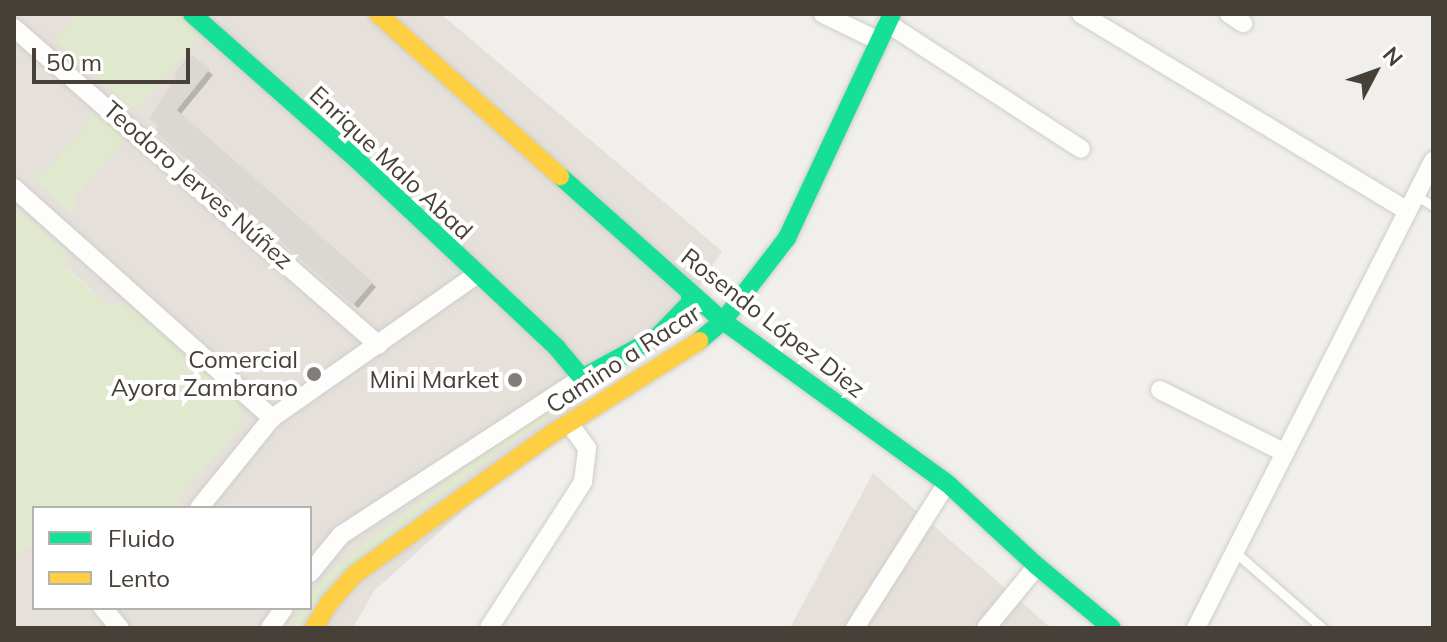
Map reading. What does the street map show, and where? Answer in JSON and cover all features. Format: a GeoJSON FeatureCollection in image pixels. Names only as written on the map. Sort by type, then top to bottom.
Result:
{"type":"FeatureCollection","features":[{"type":"Feature","properties":{"kind":"street","name":"Enrique Malo Abad"},"geometry":{"type":"LineString","coordinates":[[192,14],[356,159],[557,348],[578,381]]}},
{"type":"Feature","properties":{"kind":"street","name":"Rosendo López Diez"},"geometry":{"type":"LineString","coordinates":[[378,14],[723,321],[947,483],[1037,566],[1112,628]]}},
{"type":"Feature","properties":{"kind":"street"},"geometry":{"type":"LineString","coordinates":[[823,14],[877,40]]}},
{"type":"Feature","properties":{"kind":"street"},"geometry":{"type":"LineString","coordinates":[[1081,14],[1411,203]]}},
{"type":"Feature","properties":{"kind":"street"},"geometry":{"type":"LineString","coordinates":[[890,18],[1081,149]]}},
{"type":"Feature","properties":{"kind":"street","name":"Camino a Racar"},"geometry":{"type":"LineString","coordinates":[[314,628],[329,603],[355,574],[569,423],[709,335],[723,321],[787,238],[877,40],[890,18]]}},
{"type":"Feature","properties":{"kind":"street","name":"Teodoro Jerves Núñez"},"geometry":{"type":"LineString","coordinates":[[14,28],[268,244],[379,345]]}},
{"type":"Feature","properties":{"kind":"street"},"geometry":{"type":"LineString","coordinates":[[1196,628],[1433,161]]}},
{"type":"Feature","properties":{"kind":"street"},"geometry":{"type":"LineString","coordinates":[[14,188],[272,418]]}},
{"type":"Feature","properties":{"kind":"street"},"geometry":{"type":"LineString","coordinates":[[201,506],[272,418],[476,275]]}},
{"type":"Feature","properties":{"kind":"street"},"geometry":{"type":"LineString","coordinates":[[312,571],[341,535],[578,381],[657,337],[690,303],[690,292]]}},
{"type":"Feature","properties":{"kind":"street"},"geometry":{"type":"LineString","coordinates":[[1160,390],[1285,453]]}},
{"type":"Feature","properties":{"kind":"street"},"geometry":{"type":"LineString","coordinates":[[489,628],[583,482],[587,448],[569,423]]}},
{"type":"Feature","properties":{"kind":"street"},"geometry":{"type":"LineString","coordinates":[[855,628],[947,483]]}},
{"type":"Feature","properties":{"kind":"street"},"geometry":{"type":"LineString","coordinates":[[986,628],[1037,566]]}},
{"type":"Feature","properties":{"kind":"street"},"geometry":{"type":"LineString","coordinates":[[270,628],[283,610]]}},
{"type":"Feature","properties":{"kind":"lane"},"geometry":{"type":"LineString","coordinates":[[1411,203],[1433,206]]}},
{"type":"Feature","properties":{"kind":"lane"},"geometry":{"type":"LineString","coordinates":[[1235,552],[1322,628]]}},
{"type":"Feature","properties":{"kind":"shaded area"},"geometry":{"type":"Polygon","coordinates":[[[14,14],[441,14],[722,251],[683,311],[374,591],[353,628],[14,628],[14,557],[32,544],[32,610],[312,610],[312,506],[175,506],[186,488],[127,304],[108,307],[66,267],[66,252],[14,206],[14,14]]]}},
{"type":"Feature","properties":{"kind":"shaded area"},"geometry":{"type":"Polygon","coordinates":[[[873,473],[1051,628],[790,628],[873,473]]]}},
{"type":"Feature","properties":{"kind":"green space"},"geometry":{"type":"Polygon","coordinates":[[[77,14],[179,14],[202,34],[137,111],[54,40],[77,14]]]}},
{"type":"Feature","properties":{"kind":"green space"},"geometry":{"type":"Polygon","coordinates":[[[95,109],[128,137],[76,196],[73,214],[28,174],[40,175],[49,168],[79,135],[95,109]]]}},
{"type":"Feature","properties":{"kind":"green space"},"geometry":{"type":"Polygon","coordinates":[[[14,206],[66,252],[66,268],[108,307],[127,304],[234,396],[242,412],[241,426],[186,488],[175,506],[32,506],[32,544],[14,557],[14,206]]]}},
{"type":"Feature","properties":{"kind":"green space"},"geometry":{"type":"Polygon","coordinates":[[[586,382],[581,397],[500,450],[334,580],[312,609],[312,594],[328,574],[491,447],[586,382]]]}},
{"type":"Feature","properties":{"kind":"green space"},"geometry":{"type":"Polygon","coordinates":[[[300,610],[312,610],[298,628],[287,628],[300,610]]]}},
{"type":"Feature","properties":{"kind":"building"},"geometry":{"type":"Polygon","coordinates":[[[190,54],[210,69],[177,110],[373,282],[353,305],[155,131],[158,126],[149,118],[177,76],[174,74],[190,54]]]}},
{"type":"Feature","properties":{"kind":"traffic: fast"},"geometry":{"type":"LineString","coordinates":[[192,14],[356,159],[557,348],[582,378],[657,337],[690,303],[690,292]]}},
{"type":"Feature","properties":{"kind":"traffic: fast"},"geometry":{"type":"LineString","coordinates":[[699,341],[723,321],[787,238],[892,14]]}},
{"type":"Feature","properties":{"kind":"traffic: fast"},"geometry":{"type":"LineString","coordinates":[[560,176],[723,321],[947,483],[1037,566],[1112,628]]}},
{"type":"Feature","properties":{"kind":"traffic: slow"},"geometry":{"type":"LineString","coordinates":[[378,14],[560,176]]}},
{"type":"Feature","properties":{"kind":"traffic: slow"},"geometry":{"type":"LineString","coordinates":[[314,628],[329,603],[355,574],[553,433],[699,341]]}},
{"type":"Feature","properties":{"kind":"place","name":"Comercial Ayora Zambrano"},"geometry":{"type":"Point","coordinates":[314,374]}},
{"type":"Feature","properties":{"kind":"place","name":"Mini Market"},"geometry":{"type":"Point","coordinates":[515,380]}}]}
